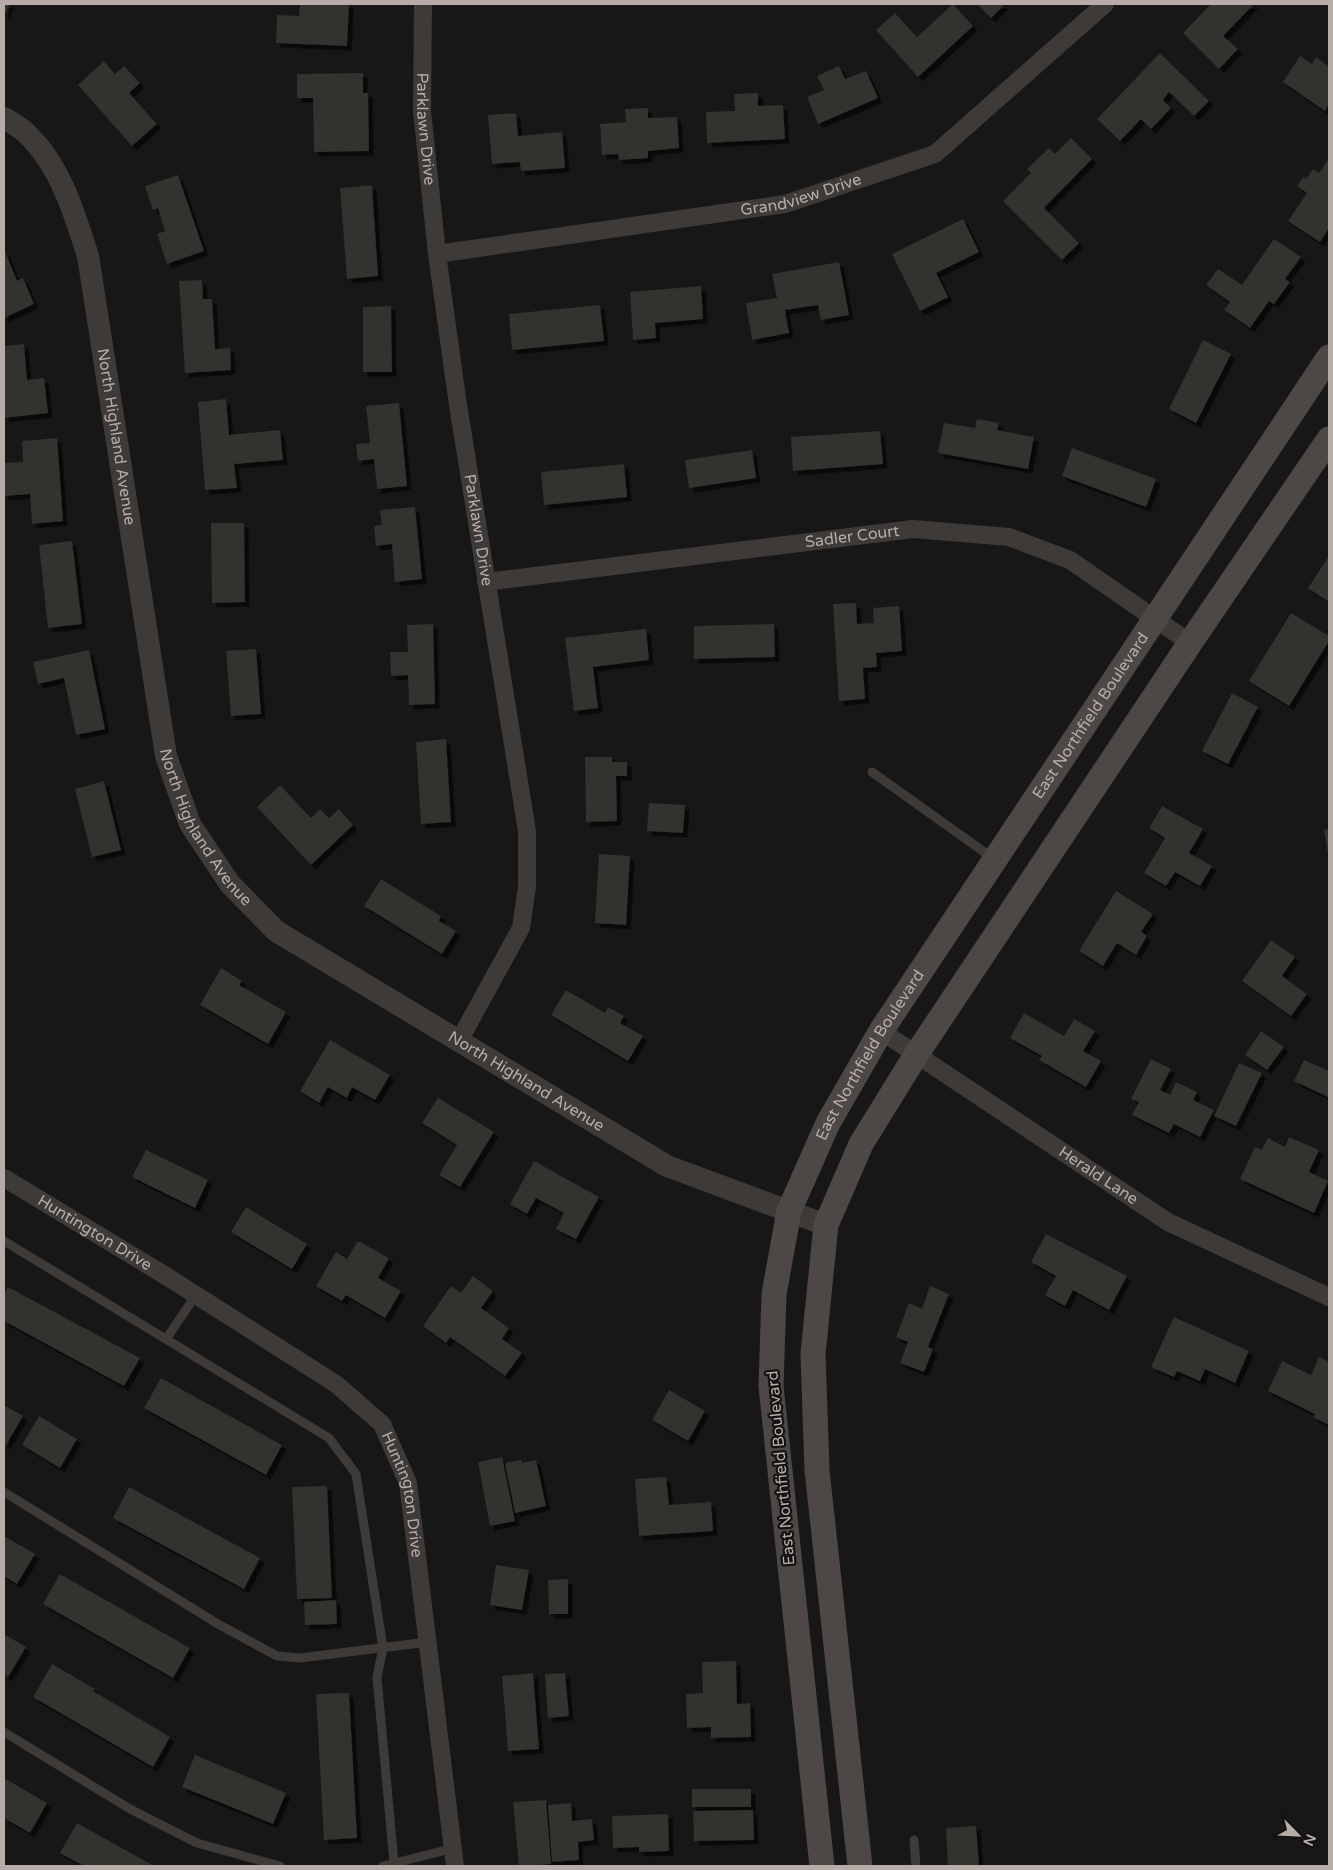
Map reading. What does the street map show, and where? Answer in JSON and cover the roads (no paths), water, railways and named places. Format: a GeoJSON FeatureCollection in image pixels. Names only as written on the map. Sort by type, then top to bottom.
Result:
{"type":"FeatureCollection","features":[{"type":"Feature","properties":{"kind":"main road","name":"East Northfield Boulevard"},"geometry":{"type":"LineString","coordinates":[[822,1866],[771,1386],[774,1294],[789,1211],[828,1123],[881,1032],[1329,356]]}},
{"type":"Feature","properties":{"kind":"main road"},"geometry":{"type":"LineString","coordinates":[[860,1866],[817,1470],[813,1354],[826,1225],[860,1144],[916,1055],[1190,643],[1329,440]]}},
{"type":"Feature","properties":{"kind":"street","name":"Parklawn Drive"},"geometry":{"type":"LineString","coordinates":[[423,4],[422,111],[438,254],[486,582],[527,831],[527,887],[521,928],[459,1041]]}},
{"type":"Feature","properties":{"kind":"street","name":"Grandview Drive"},"geometry":{"type":"LineString","coordinates":[[438,254],[785,204],[935,154],[1105,4]]}},
{"type":"Feature","properties":{"kind":"street","name":"North Highland Avenue"},"geometry":{"type":"LineString","coordinates":[[4,118],[26,132],[50,163],[72,205],[88,256],[166,756],[190,824],[230,884],[276,931],[667,1166],[826,1225]]}},
{"type":"Feature","properties":{"kind":"street","name":"Sadler Court"},"geometry":{"type":"LineString","coordinates":[[486,582],[913,529],[1009,536],[1070,560],[1190,643]]}},
{"type":"Feature","properties":{"kind":"street","name":"Herald Lane"},"geometry":{"type":"LineString","coordinates":[[881,1032],[1168,1222],[1329,1297]]}},
{"type":"Feature","properties":{"kind":"street","name":"Huntington Drive"},"geometry":{"type":"LineString","coordinates":[[4,1178],[196,1295],[336,1384],[382,1424],[408,1483],[455,1866]]}},
{"type":"Feature","properties":{"kind":"lane"},"geometry":{"type":"LineString","coordinates":[[872,772],[995,859]]}},
{"type":"Feature","properties":{"kind":"lane"},"geometry":{"type":"LineString","coordinates":[[4,1241],[329,1438],[343,1454],[356,1474],[383,1648],[377,1677],[394,1864]]}},
{"type":"Feature","properties":{"kind":"lane"},"geometry":{"type":"LineString","coordinates":[[166,1339],[196,1295]]}},
{"type":"Feature","properties":{"kind":"lane"},"geometry":{"type":"LineString","coordinates":[[4,1492],[218,1624],[277,1656],[300,1658],[428,1642]]}},
{"type":"Feature","properties":{"kind":"lane"},"geometry":{"type":"LineString","coordinates":[[4,1732],[130,1809],[197,1844],[280,1866]]}},
{"type":"Feature","properties":{"kind":"lane"},"geometry":{"type":"LineString","coordinates":[[914,1840],[916,1866]]}},
{"type":"Feature","properties":{"kind":"lane"},"geometry":{"type":"LineString","coordinates":[[383,1866],[454,1848]]}}]}
